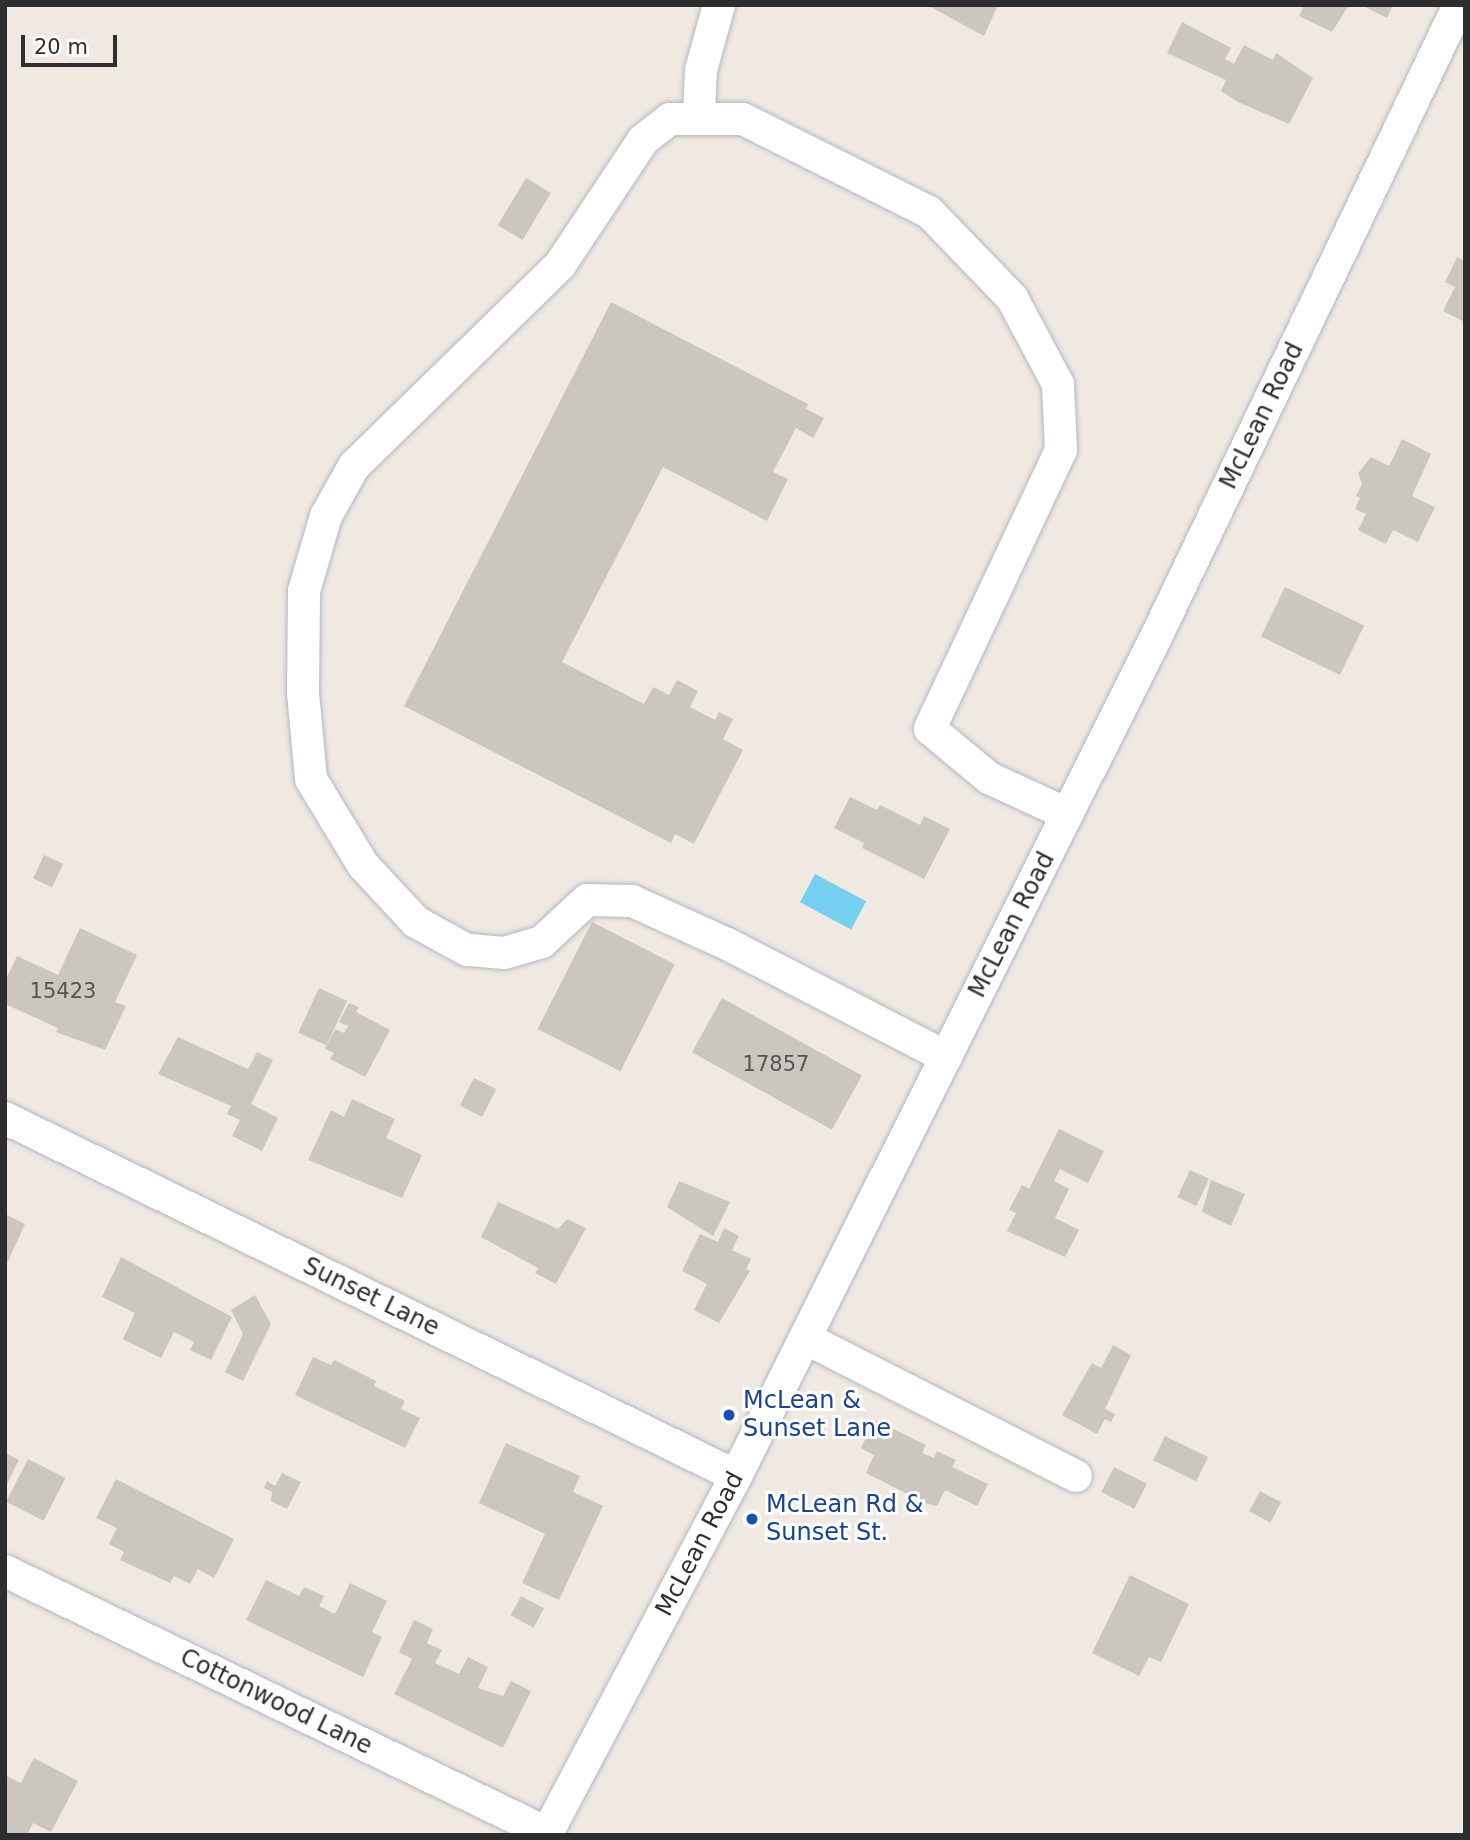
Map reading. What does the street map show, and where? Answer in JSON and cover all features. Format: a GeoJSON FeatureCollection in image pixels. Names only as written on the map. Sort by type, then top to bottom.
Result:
{"type":"FeatureCollection","features":[{"type":"Feature","properties":{"kind":"street"},"geometry":{"type":"LineString","coordinates":[[699,116],[701,70],[719,5]]}},
{"type":"Feature","properties":{"kind":"street","name":"McLean Road"},"geometry":{"type":"LineString","coordinates":[[547,1834],[736,1476],[1068,814],[1459,5]]}},
{"type":"Feature","properties":{"kind":"street"},"geometry":{"type":"LineString","coordinates":[[946,1057],[727,944],[632,901],[587,900],[542,942],[504,953],[467,950],[416,922],[363,865],[311,779],[303,693],[304,591],[326,516],[354,466],[560,265],[643,140],[670,119],[699,116],[743,119],[929,212],[1019,310],[1058,384],[1061,450],[930,729],[989,778],[1068,814]]}},
{"type":"Feature","properties":{"kind":"street","name":"Sunset Lane"},"geometry":{"type":"LineString","coordinates":[[5,1118],[736,1476]]}},
{"type":"Feature","properties":{"kind":"street"},"geometry":{"type":"LineString","coordinates":[[805,1338],[1076,1476]]}},
{"type":"Feature","properties":{"kind":"street","name":"Cottonwood Lane"},"geometry":{"type":"LineString","coordinates":[[5,1572],[547,1834]]}},
{"type":"Feature","properties":{"kind":"water"},"geometry":{"type":"Polygon","coordinates":[[[815,874],[866,901],[851,929],[800,902],[815,874]]]}},
{"type":"Feature","properties":{"kind":"building"},"geometry":{"type":"Polygon","coordinates":[[[927,5],[998,5],[984,36],[927,5]]]}},
{"type":"Feature","properties":{"kind":"building"},"geometry":{"type":"Polygon","coordinates":[[[1304,5],[1349,5],[1332,32],[1299,16],[1304,5]]]}},
{"type":"Feature","properties":{"kind":"building"},"geometry":{"type":"Polygon","coordinates":[[[1361,5],[1393,5],[1387,18],[1361,5]]]}},
{"type":"Feature","properties":{"kind":"building"},"geometry":{"type":"Polygon","coordinates":[[[1182,22],[1231,48],[1225,59],[1234,64],[1244,45],[1273,60],[1276,53],[1313,78],[1289,124],[1238,102],[1221,91],[1226,80],[1167,53],[1182,22]]]}},
{"type":"Feature","properties":{"kind":"building"},"geometry":{"type":"Polygon","coordinates":[[[526,178],[551,193],[523,240],[498,225],[526,178]]]}},
{"type":"Feature","properties":{"kind":"building"},"geometry":{"type":"Polygon","coordinates":[[[1457,257],[1465,261],[1465,322],[1443,311],[1455,287],[1445,282],[1457,257]]]}},
{"type":"Feature","properties":{"kind":"building"},"geometry":{"type":"Polygon","coordinates":[[[611,302],[808,404],[806,409],[824,418],[813,438],[796,428],[773,472],[788,479],[767,521],[663,467],[562,662],[644,704],[653,687],[669,695],[677,680],[698,691],[690,707],[715,720],[719,712],[733,719],[723,739],[743,750],[694,844],[675,834],[671,843],[404,706],[611,302]]]}},
{"type":"Feature","properties":{"kind":"building"},"geometry":{"type":"Polygon","coordinates":[[[1402,439],[1431,454],[1412,496],[1435,507],[1418,542],[1393,530],[1386,544],[1358,530],[1366,514],[1355,509],[1360,498],[1356,496],[1362,484],[1358,473],[1371,457],[1389,466],[1402,439]]]}},
{"type":"Feature","properties":{"kind":"building"},"geometry":{"type":"Polygon","coordinates":[[[1285,587],[1364,626],[1340,675],[1261,636],[1285,587]]]}},
{"type":"Feature","properties":{"kind":"building"},"geometry":{"type":"Polygon","coordinates":[[[850,797],[877,810],[880,805],[920,825],[924,816],[950,829],[924,879],[862,848],[864,843],[834,828],[850,797]]]}},
{"type":"Feature","properties":{"kind":"building"},"geometry":{"type":"Polygon","coordinates":[[[44,855],[63,864],[52,887],[33,879],[44,855]]]}},
{"type":"Feature","properties":{"kind":"building"},"geometry":{"type":"Polygon","coordinates":[[[592,922],[675,964],[620,1071],[538,1029],[592,922]]]}},
{"type":"Feature","properties":{"kind":"building"},"geometry":{"type":"Polygon","coordinates":[[[80,928],[137,955],[115,1002],[126,1006],[105,1050],[56,1032],[58,1028],[5,1004],[5,981],[17,956],[58,975],[80,928]]]}},
{"type":"Feature","properties":{"kind":"building"},"geometry":{"type":"Polygon","coordinates":[[[319,988],[347,1001],[326,1046],[298,1032],[319,988]]]}},
{"type":"Feature","properties":{"kind":"building"},"geometry":{"type":"Polygon","coordinates":[[[722,998],[862,1076],[832,1130],[692,1052],[722,998]]]}},
{"type":"Feature","properties":{"kind":"building"},"geometry":{"type":"Polygon","coordinates":[[[349,1003],[359,1007],[356,1012],[390,1030],[365,1077],[330,1059],[334,1053],[325,1049],[335,1029],[344,1033],[348,1026],[339,1022],[349,1003]]]}},
{"type":"Feature","properties":{"kind":"building"},"geometry":{"type":"Polygon","coordinates":[[[178,1037],[248,1069],[257,1052],[273,1060],[251,1104],[278,1118],[262,1151],[232,1136],[240,1120],[227,1114],[231,1106],[158,1074],[178,1037]]]}},
{"type":"Feature","properties":{"kind":"building"},"geometry":{"type":"Polygon","coordinates":[[[474,1078],[496,1089],[482,1117],[460,1106],[474,1078]]]}},
{"type":"Feature","properties":{"kind":"building"},"geometry":{"type":"Polygon","coordinates":[[[352,1099],[395,1119],[386,1138],[422,1155],[402,1198],[308,1160],[331,1110],[344,1117],[352,1099]]]}},
{"type":"Feature","properties":{"kind":"building"},"geometry":{"type":"Polygon","coordinates":[[[1059,1129],[1104,1151],[1088,1183],[1060,1169],[1054,1181],[1069,1189],[1055,1218],[1079,1230],[1065,1257],[1007,1231],[1016,1213],[1009,1210],[1022,1185],[1029,1189],[1059,1129]]]}},
{"type":"Feature","properties":{"kind":"building"},"geometry":{"type":"Polygon","coordinates":[[[1190,1170],[1209,1179],[1196,1206],[1177,1197],[1190,1170]]]}},
{"type":"Feature","properties":{"kind":"building"},"geometry":{"type":"Polygon","coordinates":[[[1211,1180],[1245,1194],[1231,1226],[1202,1212],[1211,1180]]]}},
{"type":"Feature","properties":{"kind":"building"},"geometry":{"type":"Polygon","coordinates":[[[679,1181],[730,1202],[713,1236],[667,1207],[679,1181]]]}},
{"type":"Feature","properties":{"kind":"building"},"geometry":{"type":"Polygon","coordinates":[[[498,1202],[558,1229],[567,1219],[586,1228],[556,1284],[535,1273],[538,1268],[481,1237],[498,1202]]]}},
{"type":"Feature","properties":{"kind":"building"},"geometry":{"type":"Polygon","coordinates":[[[5,1214],[25,1224],[5,1268],[5,1214]]]}},
{"type":"Feature","properties":{"kind":"building"},"geometry":{"type":"Polygon","coordinates":[[[724,1228],[739,1236],[732,1250],[751,1259],[746,1269],[750,1271],[719,1323],[694,1310],[707,1284],[682,1271],[700,1234],[718,1242],[724,1228]]]}},
{"type":"Feature","properties":{"kind":"building"},"geometry":{"type":"Polygon","coordinates":[[[121,1257],[232,1317],[211,1360],[190,1350],[194,1342],[174,1332],[161,1358],[123,1339],[135,1313],[102,1297],[121,1257]]]}},
{"type":"Feature","properties":{"kind":"building"},"geometry":{"type":"Polygon","coordinates":[[[255,1295],[271,1324],[243,1381],[225,1372],[243,1334],[231,1310],[255,1295]]]}},
{"type":"Feature","properties":{"kind":"building"},"geometry":{"type":"Polygon","coordinates":[[[1113,1345],[1131,1355],[1105,1409],[1115,1414],[1111,1422],[1105,1419],[1097,1434],[1062,1415],[1092,1363],[1101,1368],[1113,1345]]]}},
{"type":"Feature","properties":{"kind":"building"},"geometry":{"type":"Polygon","coordinates":[[[313,1357],[331,1365],[334,1360],[376,1381],[374,1386],[405,1401],[401,1409],[420,1418],[405,1448],[295,1395],[313,1357]]]}},
{"type":"Feature","properties":{"kind":"building"},"geometry":{"type":"Polygon","coordinates":[[[875,1420],[926,1445],[922,1453],[934,1458],[937,1451],[956,1460],[952,1467],[988,1484],[977,1506],[945,1490],[937,1506],[925,1503],[866,1473],[874,1455],[861,1448],[875,1420]]]}},
{"type":"Feature","properties":{"kind":"building"},"geometry":{"type":"Polygon","coordinates":[[[1165,1436],[1208,1457],[1196,1481],[1153,1460],[1165,1436]]]}},
{"type":"Feature","properties":{"kind":"building"},"geometry":{"type":"Polygon","coordinates":[[[506,1443],[580,1476],[573,1492],[603,1506],[559,1600],[522,1583],[545,1534],[479,1503],[506,1443]]]}},
{"type":"Feature","properties":{"kind":"building"},"geometry":{"type":"Polygon","coordinates":[[[5,1453],[19,1460],[5,1488],[5,1453]]]}},
{"type":"Feature","properties":{"kind":"building"},"geometry":{"type":"Polygon","coordinates":[[[28,1459],[65,1478],[44,1521],[6,1502],[28,1459]]]}},
{"type":"Feature","properties":{"kind":"building"},"geometry":{"type":"Polygon","coordinates":[[[1114,1467],[1147,1484],[1134,1509],[1101,1492],[1114,1467]]]}},
{"type":"Feature","properties":{"kind":"building"},"geometry":{"type":"Polygon","coordinates":[[[282,1473],[301,1482],[287,1509],[271,1501],[272,1492],[264,1488],[267,1481],[275,1486],[282,1473]]]}},
{"type":"Feature","properties":{"kind":"building"},"geometry":{"type":"Polygon","coordinates":[[[116,1479],[234,1539],[214,1578],[198,1569],[190,1584],[174,1576],[170,1583],[120,1560],[124,1552],[109,1544],[117,1528],[96,1518],[116,1479]]]}},
{"type":"Feature","properties":{"kind":"building"},"geometry":{"type":"Polygon","coordinates":[[[1260,1491],[1281,1502],[1270,1523],[1249,1511],[1260,1491]]]}},
{"type":"Feature","properties":{"kind":"building"},"geometry":{"type":"Polygon","coordinates":[[[1130,1575],[1189,1604],[1161,1662],[1149,1657],[1139,1676],[1092,1653],[1130,1575]]]}},
{"type":"Feature","properties":{"kind":"building"},"geometry":{"type":"Polygon","coordinates":[[[266,1580],[299,1596],[304,1587],[324,1596],[319,1606],[335,1614],[350,1583],[387,1601],[372,1632],[382,1637],[363,1677],[246,1620],[266,1580]]]}},
{"type":"Feature","properties":{"kind":"building"},"geometry":{"type":"Polygon","coordinates":[[[521,1596],[544,1608],[534,1628],[511,1615],[521,1596]]]}},
{"type":"Feature","properties":{"kind":"building"},"geometry":{"type":"Polygon","coordinates":[[[414,1620],[433,1629],[427,1643],[442,1650],[435,1663],[459,1674],[468,1657],[488,1667],[478,1688],[503,1696],[511,1681],[531,1691],[503,1748],[394,1694],[412,1659],[399,1652],[414,1620]]]}},
{"type":"Feature","properties":{"kind":"building"},"geometry":{"type":"Polygon","coordinates":[[[34,1758],[78,1781],[51,1832],[33,1823],[27,1835],[5,1835],[5,1775],[21,1783],[34,1758]]]}},
{"type":"Feature","properties":{"kind":"place","name":"McLean & Sunset Lane"},"geometry":{"type":"Point","coordinates":[729,1415]}},
{"type":"Feature","properties":{"kind":"place","name":"McLean Rd & Sunset St."},"geometry":{"type":"Point","coordinates":[752,1519]}}]}
